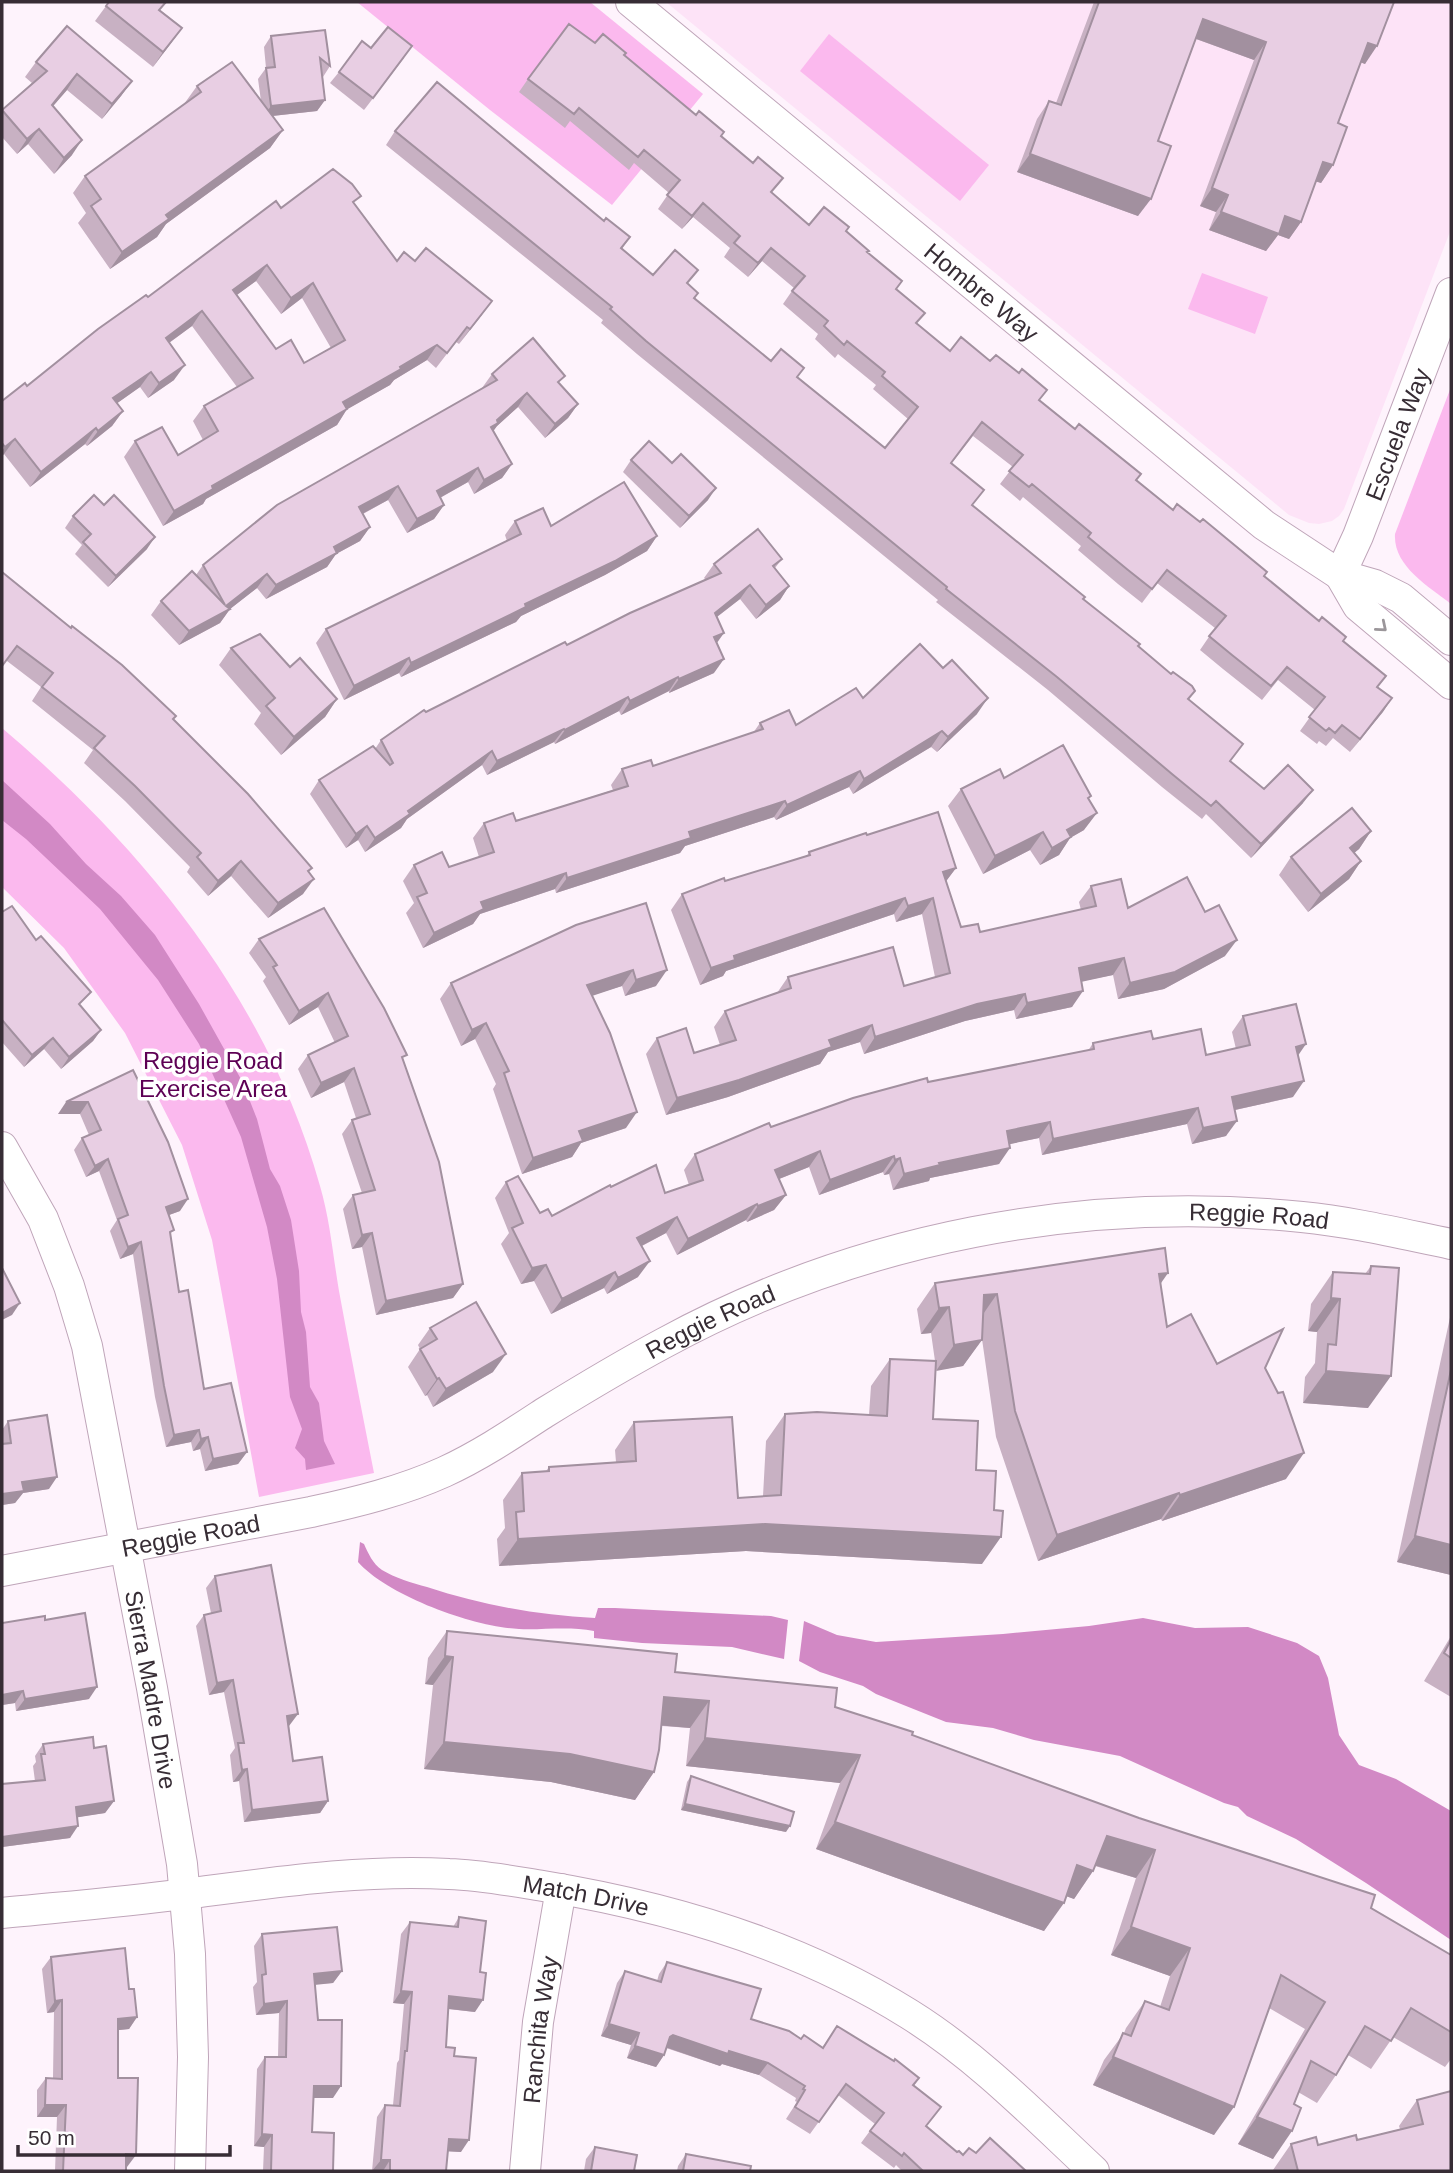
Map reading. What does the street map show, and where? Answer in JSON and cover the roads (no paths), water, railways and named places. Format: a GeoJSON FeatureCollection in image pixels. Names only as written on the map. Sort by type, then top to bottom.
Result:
{"type":"FeatureCollection","features":[{"type":"Feature","properties":{"kind":"street","name":"Hombre Way"},"geometry":{"type":"LineString","coordinates":[[631,2],[1264,525],[1340,575],[1375,585],[1401,598],[1451,640]]}},
{"type":"Feature","properties":{"kind":"street","name":"Escuela Way"},"geometry":{"type":"LineString","coordinates":[[1340,575],[1358,536],[1451,293]]}},
{"type":"Feature","properties":{"kind":"street","name":"Hombre Way"},"geometry":{"type":"LineString","coordinates":[[1340,575],[1357,606],[1451,684]]}},
{"type":"Feature","properties":{"kind":"street","name":"Sierra Madre Drive"},"geometry":{"type":"LineString","coordinates":[[2,1147],[43,1219],[87,1346],[170,1788],[185,1894],[190,1954],[193,2057],[190,2171]]}},
{"type":"Feature","properties":{"kind":"street","name":"Reggie Road"},"geometry":{"type":"LineString","coordinates":[[2,1571],[312,1513],[403,1488],[445,1471],[479,1453],[610,1373],[713,1317],[879,1255],[945,1238],[1015,1224],[1086,1215],[1176,1212],[1303,1217],[1451,1244]]}},
{"type":"Feature","properties":{"kind":"street","name":"Match Drive"},"geometry":{"type":"LineString","coordinates":[[2,1913],[233,1887],[395,1874],[449,1874],[561,1889],[651,1908],[702,1922],[801,1958],[910,2014],[1003,2085],[1094,2171]]}},
{"type":"Feature","properties":{"kind":"street","name":"Ranchita Way"},"geometry":{"type":"LineString","coordinates":[[525,2171],[538,2022],[561,1889]]}},
{"type":"Feature","properties":{"kind":"park label","name":"Reggie Road Exercise Area"},"geometry":{"type":"Point","coordinates":[213,1074]}}]}
